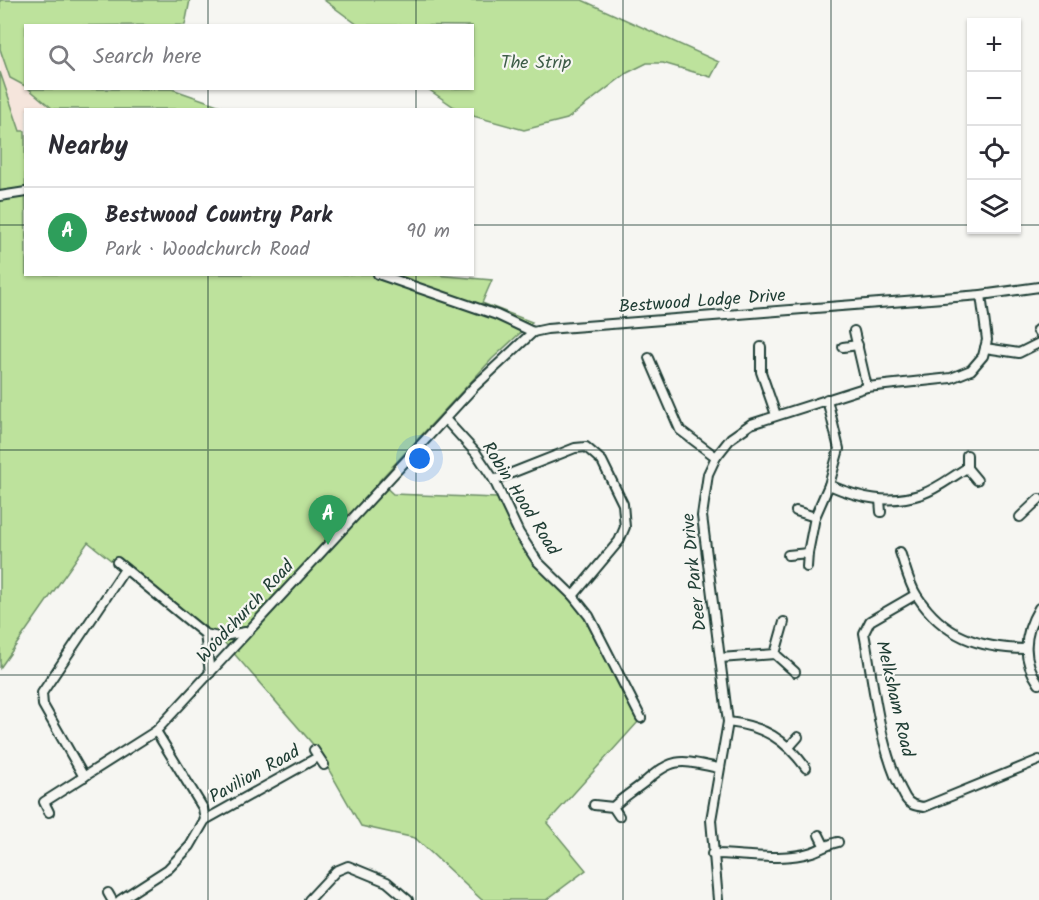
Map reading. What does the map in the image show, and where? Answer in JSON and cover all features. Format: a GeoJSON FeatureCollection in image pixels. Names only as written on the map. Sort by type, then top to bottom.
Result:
{"type":"FeatureCollection","features":[{"type":"Feature","properties":{"kind":"street"},"geometry":{"type":"LineString","coordinates":[[0,196],[24,192]]}},
{"type":"Feature","properties":{"kind":"street"},"geometry":{"type":"LineString","coordinates":[[384,276],[496,315],[533,332]]}},
{"type":"Feature","properties":{"kind":"street","name":"Bestwood Lodge Drive"},"geometry":{"type":"LineString","coordinates":[[533,332],[547,329],[981,295],[1039,287]]}},
{"type":"Feature","properties":{"kind":"street"},"geometry":{"type":"LineString","coordinates":[[981,295],[986,332],[985,348],[1018,353],[1039,343]]}},
{"type":"Feature","properties":{"kind":"street"},"geometry":{"type":"LineString","coordinates":[[855,331],[867,387]]}},
{"type":"Feature","properties":{"kind":"street","name":"Woodchurch Road"},"geometry":{"type":"LineString","coordinates":[[49,812],[44,802],[156,731],[503,357],[533,332]]}},
{"type":"Feature","properties":{"kind":"street"},"geometry":{"type":"LineString","coordinates":[[843,347],[858,345]]}},
{"type":"Feature","properties":{"kind":"street"},"geometry":{"type":"LineString","coordinates":[[761,347],[761,372],[776,415]]}},
{"type":"Feature","properties":{"kind":"street","name":"Deer Park Drive"},"geometry":{"type":"LineString","coordinates":[[718,900],[712,854],[711,820],[728,722],[702,516],[708,474],[716,458],[731,438],[752,424],[867,387],[962,375],[978,363],[985,348]]}},
{"type":"Feature","properties":{"kind":"street"},"geometry":{"type":"LineString","coordinates":[[648,358],[680,430],[716,458]]}},
{"type":"Feature","properties":{"kind":"street"},"geometry":{"type":"LineString","coordinates":[[650,387],[659,382]]}},
{"type":"Feature","properties":{"kind":"street"},"geometry":{"type":"LineString","coordinates":[[807,567],[814,517],[829,485],[839,449],[827,399]]}},
{"type":"Feature","properties":{"kind":"street","name":"Robin Hood Road"},"geometry":{"type":"LineString","coordinates":[[445,419],[476,453],[494,480],[519,533],[537,561],[573,596],[598,632],[641,718]]}},
{"type":"Feature","properties":{"kind":"street"},"geometry":{"type":"LineString","coordinates":[[494,480],[575,448],[586,447],[602,461],[623,504],[626,527],[619,541],[573,596]]}},
{"type":"Feature","properties":{"kind":"street"},"geometry":{"type":"LineString","coordinates":[[967,454],[967,468],[977,480]]}},
{"type":"Feature","properties":{"kind":"street"},"geometry":{"type":"LineString","coordinates":[[829,485],[852,495],[880,500],[922,494],[967,468]]}},
{"type":"Feature","properties":{"kind":"street"},"geometry":{"type":"LineString","coordinates":[[1020,517],[1039,499]]}},
{"type":"Feature","properties":{"kind":"street"},"geometry":{"type":"LineString","coordinates":[[880,500],[881,512]]}},
{"type":"Feature","properties":{"kind":"street"},"geometry":{"type":"LineString","coordinates":[[796,511],[814,517]]}},
{"type":"Feature","properties":{"kind":"street"},"geometry":{"type":"LineString","coordinates":[[900,552],[915,595],[946,628],[967,640],[992,648],[1025,649]]}},
{"type":"Feature","properties":{"kind":"street"},"geometry":{"type":"LineString","coordinates":[[788,555],[808,553]]}},
{"type":"Feature","properties":{"kind":"street"},"geometry":{"type":"LineString","coordinates":[[117,562],[205,634],[218,637],[249,631]]}},
{"type":"Feature","properties":{"kind":"street"},"geometry":{"type":"LineString","coordinates":[[84,777],[43,705],[42,693],[125,569]]}},
{"type":"Feature","properties":{"kind":"street","name":"Melksham Road"},"geometry":{"type":"LineString","coordinates":[[915,595],[870,621],[864,633],[886,748],[905,798],[914,806],[924,807],[1039,760]]}},
{"type":"Feature","properties":{"kind":"street"},"geometry":{"type":"LineString","coordinates":[[1039,608],[1028,631],[1025,649],[1027,662],[1039,684]]}},
{"type":"Feature","properties":{"kind":"street"},"geometry":{"type":"LineString","coordinates":[[775,654],[784,622]]}},
{"type":"Feature","properties":{"kind":"street"},"geometry":{"type":"LineString","coordinates":[[205,634],[210,673]]}},
{"type":"Feature","properties":{"kind":"street"},"geometry":{"type":"LineString","coordinates":[[720,658],[775,654],[795,672]]}},
{"type":"Feature","properties":{"kind":"street"},"geometry":{"type":"LineString","coordinates":[[728,722],[754,725],[790,746],[806,768]]}},
{"type":"Feature","properties":{"kind":"street","name":"Pavilion Road"},"geometry":{"type":"LineString","coordinates":[[156,731],[203,808],[206,820]]}},
{"type":"Feature","properties":{"kind":"street"},"geometry":{"type":"LineString","coordinates":[[790,746],[798,737]]}},
{"type":"Feature","properties":{"kind":"street","name":"Pavilion Road"},"geometry":{"type":"LineString","coordinates":[[120,900],[168,868],[194,841],[206,820],[316,754],[324,765]]}},
{"type":"Feature","properties":{"kind":"street"},"geometry":{"type":"LineString","coordinates":[[594,805],[613,807],[658,769],[669,764],[684,761],[719,768]]}},
{"type":"Feature","properties":{"kind":"street"},"geometry":{"type":"LineString","coordinates":[[613,807],[619,816]]}},
{"type":"Feature","properties":{"kind":"street"},"geometry":{"type":"LineString","coordinates":[[819,835],[824,845]]}},
{"type":"Feature","properties":{"kind":"street"},"geometry":{"type":"LineString","coordinates":[[712,854],[771,857],[812,852],[824,845],[838,842]]}},
{"type":"Feature","properties":{"kind":"street"},"geometry":{"type":"LineString","coordinates":[[309,900],[336,871],[348,866],[387,882],[408,900]]}},
{"type":"Feature","properties":{"kind":"shaded area"},"geometry":{"type":"Polygon","coordinates":[[[0,49],[10,78],[24,85],[24,90],[30,90],[52,108],[24,108],[24,185],[0,191],[0,49]]]}},
{"type":"Feature","properties":{"kind":"green space"},"geometry":{"type":"Polygon","coordinates":[[[0,0],[190,0],[185,24],[24,24],[24,85],[10,78],[0,49],[0,0]]]}},
{"type":"Feature","properties":{"kind":"green space","name":"The Strip"},"geometry":{"type":"Polygon","coordinates":[[[324,0],[582,0],[719,62],[711,77],[663,63],[647,63],[627,73],[567,119],[524,130],[474,116],[474,108],[456,108],[429,90],[474,90],[474,24],[357,24],[324,0]]]}},
{"type":"Feature","properties":{"kind":"green space"},"geometry":{"type":"Polygon","coordinates":[[[0,72],[20,131],[24,131],[24,276],[447,276],[492,280],[482,303],[532,322],[492,359],[379,481],[393,494],[497,498],[523,548],[538,568],[579,608],[639,721],[547,823],[586,870],[546,900],[482,900],[415,838],[361,826],[317,749],[217,634],[196,622],[116,557],[112,561],[88,542],[0,668],[0,72]]]}},
{"type":"Feature","properties":{"kind":"green space"},"geometry":{"type":"Polygon","coordinates":[[[30,90],[175,90],[226,108],[52,108],[30,90]]]}},
{"type":"Feature","properties":{"kind":"place","name":"Bestwood Country Park"},"geometry":{"type":"Point","coordinates":[328,545]}}]}
